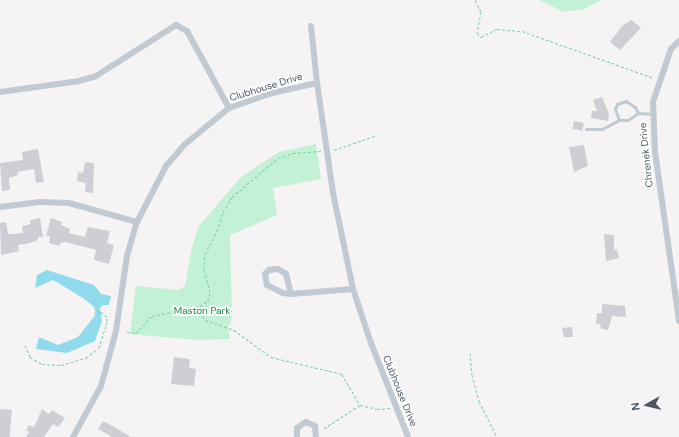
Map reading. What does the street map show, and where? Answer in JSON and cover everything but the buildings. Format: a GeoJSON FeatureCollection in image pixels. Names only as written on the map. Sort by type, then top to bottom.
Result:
{"type":"FeatureCollection","features":[{"type":"Feature","properties":{"kind":"street"},"geometry":{"type":"LineString","coordinates":[[0,92],[79,81],[96,76],[123,60],[167,28],[176,25],[187,31],[229,108]]}},
{"type":"Feature","properties":{"kind":"street"},"geometry":{"type":"LineString","coordinates":[[311,26],[317,83]]}},
{"type":"Feature","properties":{"kind":"street","name":"Chrenek Drive"},"geometry":{"type":"LineString","coordinates":[[679,41],[671,49],[659,80],[653,102],[655,152],[679,321]]}},
{"type":"Feature","properties":{"kind":"street","name":"Clubhouse Drive"},"geometry":{"type":"LineString","coordinates":[[73,437],[101,386],[116,331],[127,256],[137,222],[149,194],[175,155],[205,125],[229,108],[272,94],[317,83],[326,151],[353,289],[395,406],[408,437]]}},
{"type":"Feature","properties":{"kind":"street"},"geometry":{"type":"LineString","coordinates":[[0,207],[40,202],[69,203],[137,222]]}},
{"type":"Feature","properties":{"kind":"street"},"geometry":{"type":"LineString","coordinates":[[291,294],[286,274],[278,269],[269,270],[265,274],[267,285],[275,291],[291,294],[353,289]]}},
{"type":"Feature","properties":{"kind":"street"},"geometry":{"type":"LineString","coordinates":[[297,437],[297,428],[306,422],[315,426],[317,435]]}},
{"type":"Feature","properties":{"kind":"lane"},"geometry":{"type":"LineString","coordinates":[[619,120],[615,109],[621,102],[630,102],[638,113]]}},
{"type":"Feature","properties":{"kind":"lane"},"geometry":{"type":"LineString","coordinates":[[586,129],[602,129],[619,120],[628,120],[638,113],[653,114]]}},
{"type":"Feature","properties":{"kind":"path"},"geometry":{"type":"LineString","coordinates":[[475,0],[482,12],[477,33],[481,37],[497,29],[522,31],[659,80]]}},
{"type":"Feature","properties":{"kind":"path"},"geometry":{"type":"LineString","coordinates":[[127,332],[136,333],[152,316],[197,307],[208,301],[210,296],[204,263],[206,250],[217,231],[223,212],[236,192],[285,155],[326,151],[375,136]]}},
{"type":"Feature","properties":{"kind":"path"},"geometry":{"type":"LineString","coordinates":[[197,307],[205,320],[234,330],[271,357],[342,374],[360,405],[382,410],[395,406]]}},
{"type":"Feature","properties":{"kind":"path"},"geometry":{"type":"LineString","coordinates":[[25,345],[35,361],[51,365],[70,363],[93,354],[99,348],[107,317],[101,312],[94,313]]}},
{"type":"Feature","properties":{"kind":"path"},"geometry":{"type":"LineString","coordinates":[[104,328],[111,330]]}},
{"type":"Feature","properties":{"kind":"path"},"geometry":{"type":"LineString","coordinates":[[470,353],[477,395],[497,437]]}},
{"type":"Feature","properties":{"kind":"path"},"geometry":{"type":"LineString","coordinates":[[317,435],[360,405]]}},
{"type":"Feature","properties":{"kind":"green space"},"geometry":{"type":"Polygon","coordinates":[[[539,0],[601,0],[584,9],[564,12],[539,0]]]}},
{"type":"Feature","properties":{"kind":"green space","name":"Maston Park"},"geometry":{"type":"Polygon","coordinates":[[[316,144],[321,179],[273,188],[277,215],[230,235],[232,319],[228,327],[230,339],[196,340],[130,334],[136,286],[178,290],[185,286],[192,247],[199,226],[241,177],[279,152],[316,144]]]}},
{"type":"Feature","properties":{"kind":"water"},"geometry":{"type":"Polygon","coordinates":[[[47,270],[94,285],[101,294],[111,296],[109,305],[103,305],[100,308],[102,321],[95,341],[67,353],[36,349],[39,337],[58,345],[78,337],[96,314],[94,307],[83,298],[53,280],[35,288],[37,275],[47,270]]]}}]}
